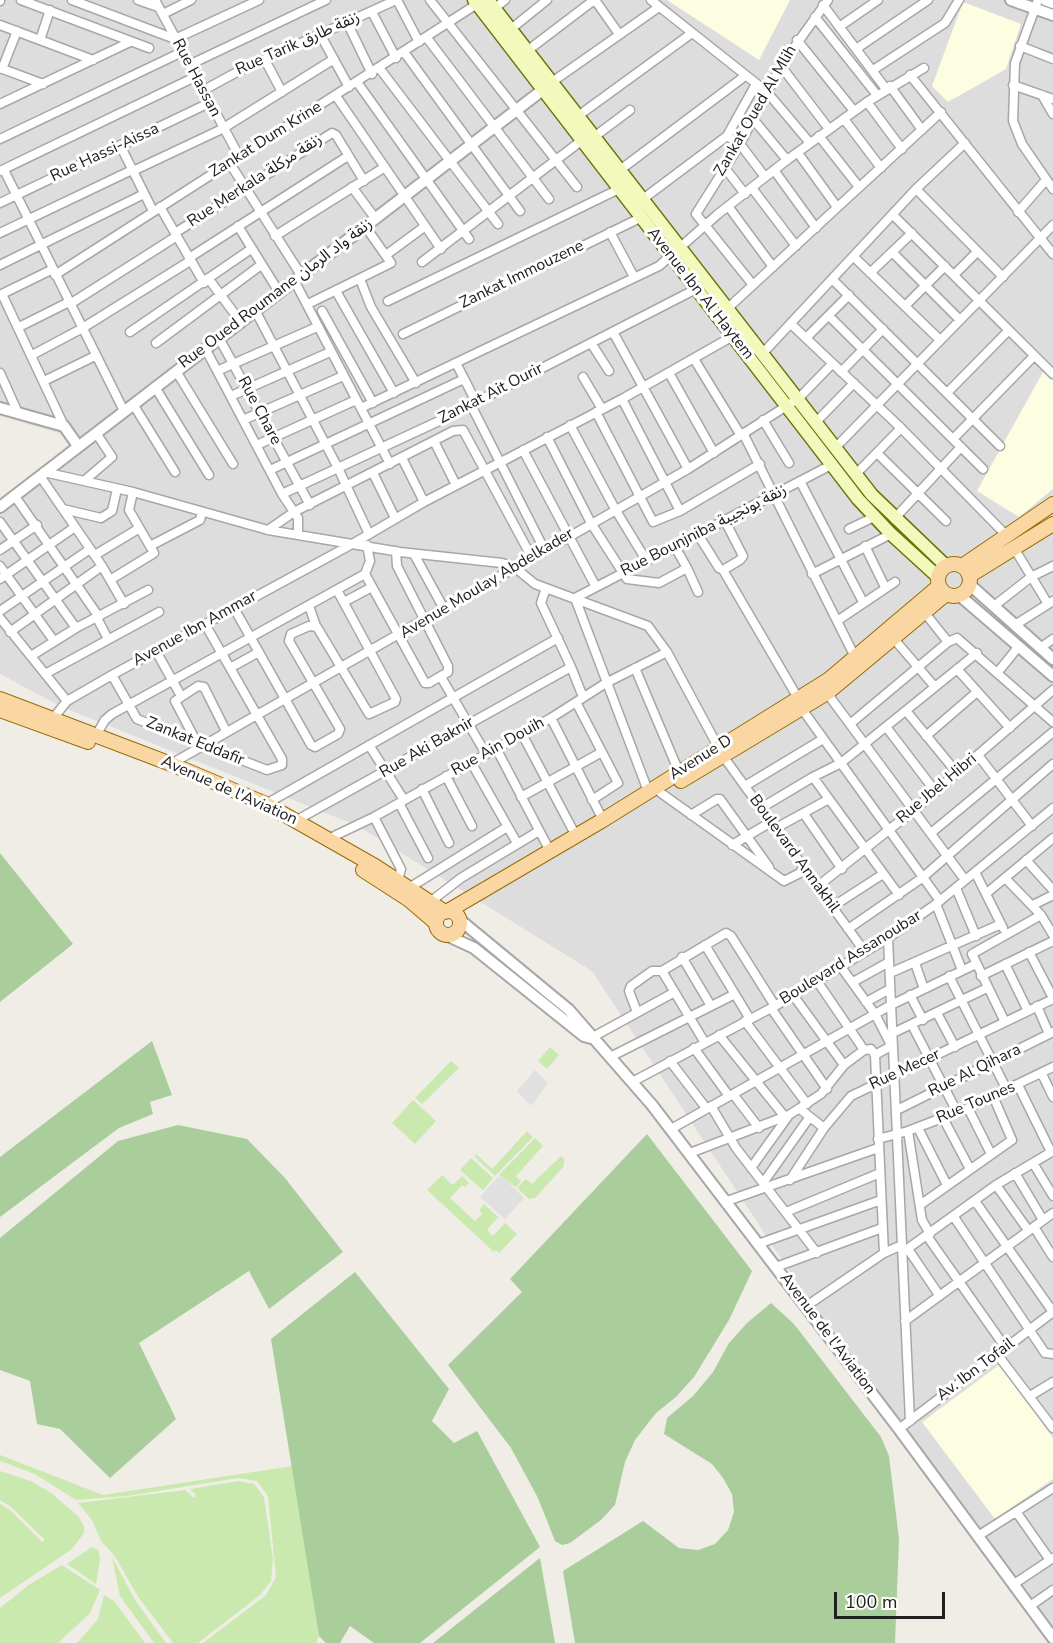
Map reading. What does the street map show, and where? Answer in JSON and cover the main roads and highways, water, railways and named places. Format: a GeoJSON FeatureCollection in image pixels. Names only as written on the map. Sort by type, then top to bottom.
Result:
{"type":"FeatureCollection","features":[{"type":"Feature","properties":{"kind":"main road","name":"Avenue Ibn Al Haytem"},"geometry":{"type":"LineString","coordinates":[[484,3],[511,29],[856,474],[894,519],[953,581]]}},
{"type":"Feature","properties":{"kind":"main road","name":"Avenue Ibn Al Haytem"},"geometry":{"type":"LineString","coordinates":[[484,3],[542,90],[874,517],[891,534],[953,581]]}},
{"type":"Feature","properties":{"kind":"main road","name":"Avenue D"},"geometry":{"type":"LineString","coordinates":[[794,708],[953,581],[1011,542],[1053,504]]}},
{"type":"Feature","properties":{"kind":"main road","name":"Avenue D"},"geometry":{"type":"LineString","coordinates":[[1011,542],[1053,524]]}},
{"type":"Feature","properties":{"kind":"main road","name":"Avenue D"},"geometry":{"type":"LineString","coordinates":[[453,915],[794,708],[827,693],[925,613],[953,581]]}},
{"type":"Feature","properties":{"kind":"main road","name":"Avenue de l'Aviation"},"geometry":{"type":"LineString","coordinates":[[0,699],[49,724]]}},
{"type":"Feature","properties":{"kind":"main road","name":"Avenue de l'Aviation"},"geometry":{"type":"LineString","coordinates":[[0,710],[171,764],[266,804],[297,820],[453,915]]}},
{"type":"Feature","properties":{"kind":"main road","name":"Avenue de l'Aviation"},"geometry":{"type":"LineString","coordinates":[[95,739],[261,811],[393,889],[436,923]]}},
{"type":"Feature","properties":{"kind":"main road","name":"Avenue D"},"geometry":{"type":"LineString","coordinates":[[453,915],[550,851],[654,792],[679,772],[721,752]]}},
{"type":"Feature","properties":{"kind":"main road"},"geometry":{"type":"LineString","coordinates":[[453,915],[458,931],[448,936],[438,931],[436,923],[439,916],[453,915]]}}]}
